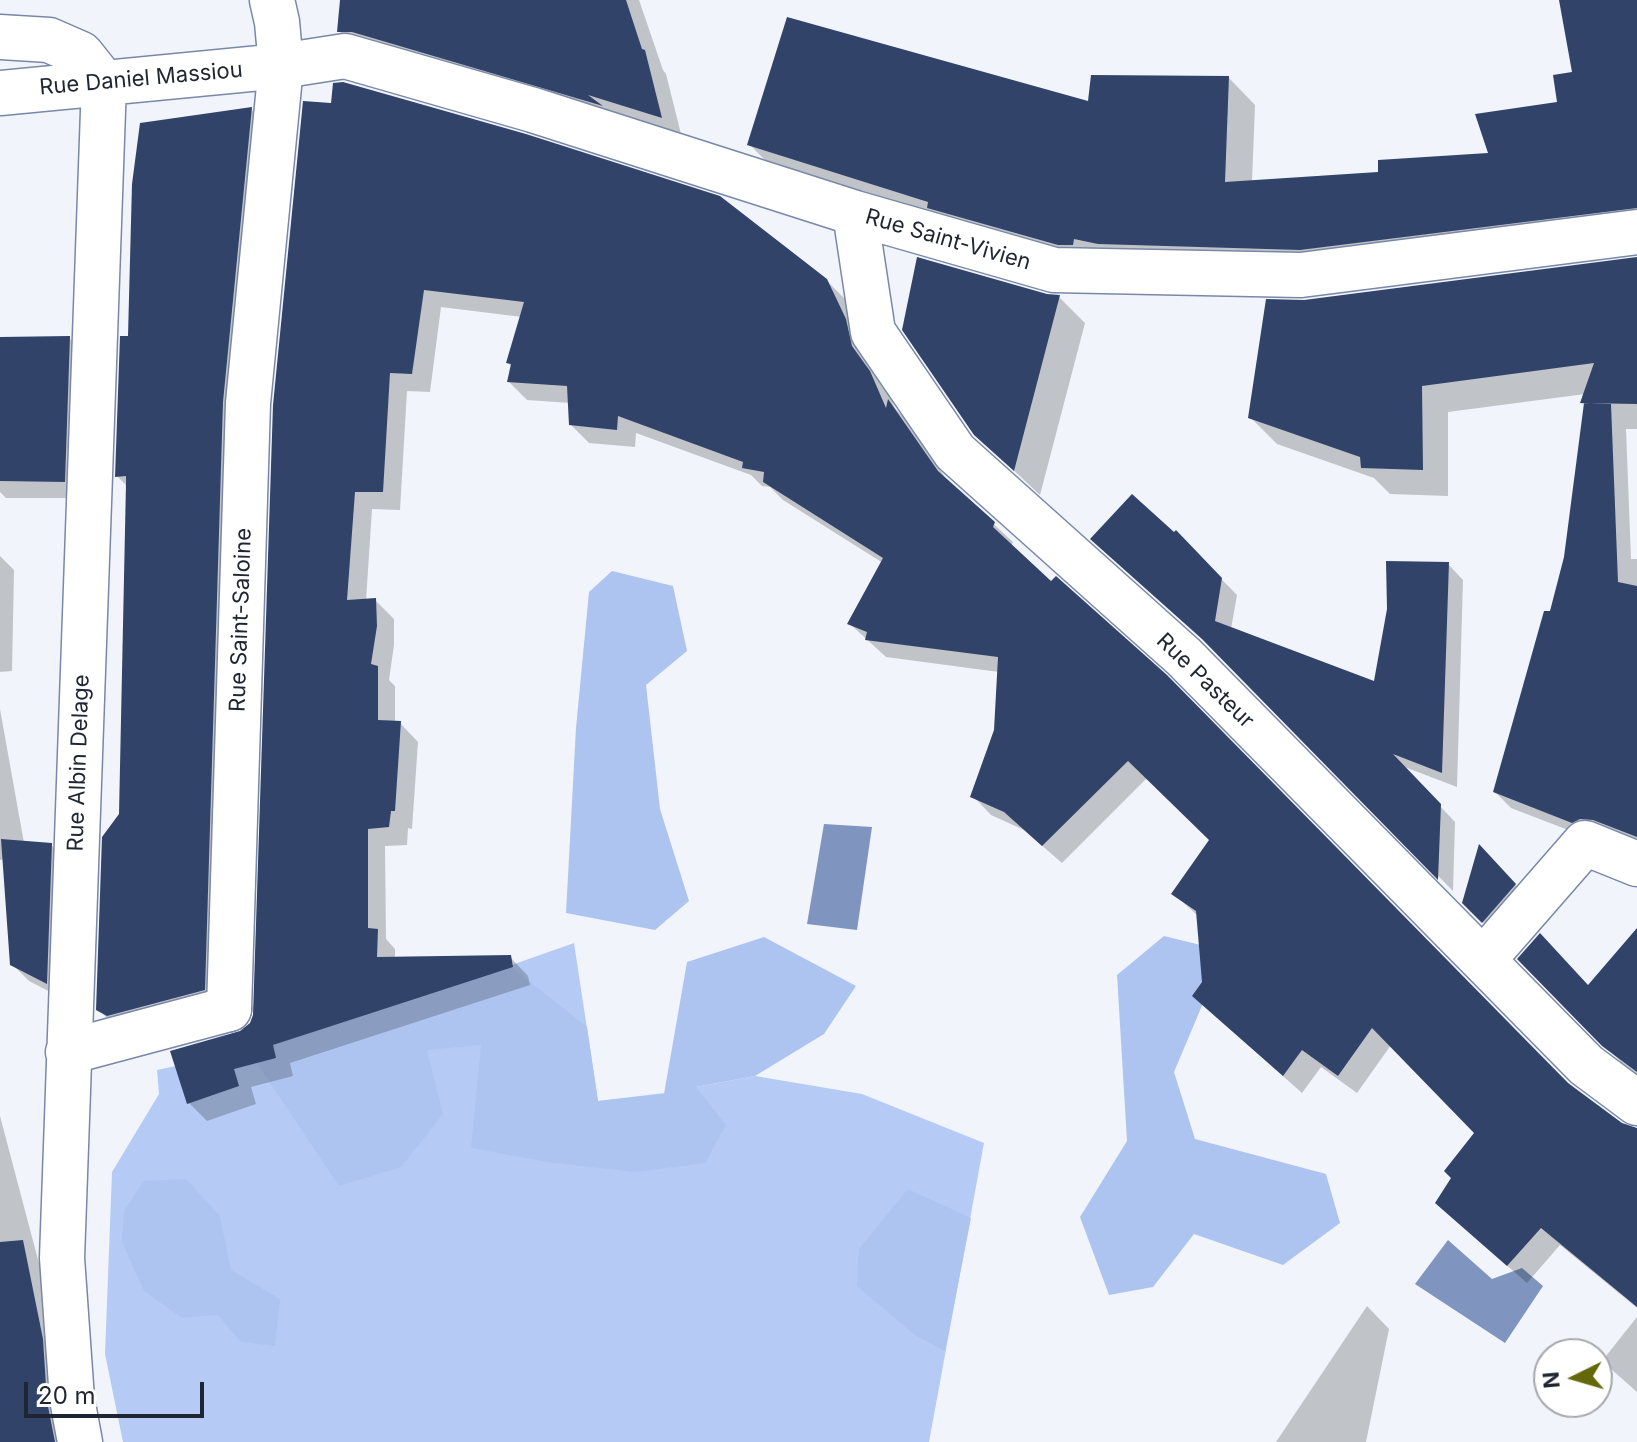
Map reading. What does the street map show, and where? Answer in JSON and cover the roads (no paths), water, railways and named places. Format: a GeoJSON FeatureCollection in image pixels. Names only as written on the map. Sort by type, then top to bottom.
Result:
{"type":"FeatureCollection","features":[{"type":"Feature","properties":{"kind":"street","name":"Rue Saint-Saloine"},"geometry":{"type":"LineString","coordinates":[[68,1052],[229,1009],[248,403],[281,66],[272,0]]}},
{"type":"Feature","properties":{"kind":"street"},"geometry":{"type":"LineString","coordinates":[[0,37],[49,40],[81,54],[104,83]]}},
{"type":"Feature","properties":{"kind":"street","name":"Rue Saint-Vivien"},"geometry":{"type":"LineString","coordinates":[[281,66],[345,56],[533,110],[855,213],[1054,270],[1301,275],[1637,232]]}},
{"type":"Feature","properties":{"kind":"street","name":"Rue Daniel Massiou"},"geometry":{"type":"LineString","coordinates":[[0,93],[281,66]]}},
{"type":"Feature","properties":{"kind":"street","name":"Rue Albin Delage"},"geometry":{"type":"LineString","coordinates":[[80,1442],[72,1399],[62,1258],[104,83]]}},
{"type":"Feature","properties":{"kind":"street","name":"Rue Pasteur"},"geometry":{"type":"LineString","coordinates":[[855,213],[873,332],[955,452],[1184,657],[1586,1065],[1637,1103]]}},
{"type":"Feature","properties":{"kind":"street"},"geometry":{"type":"LineString","coordinates":[[1483,960],[1585,843],[1637,864]]}}]}
